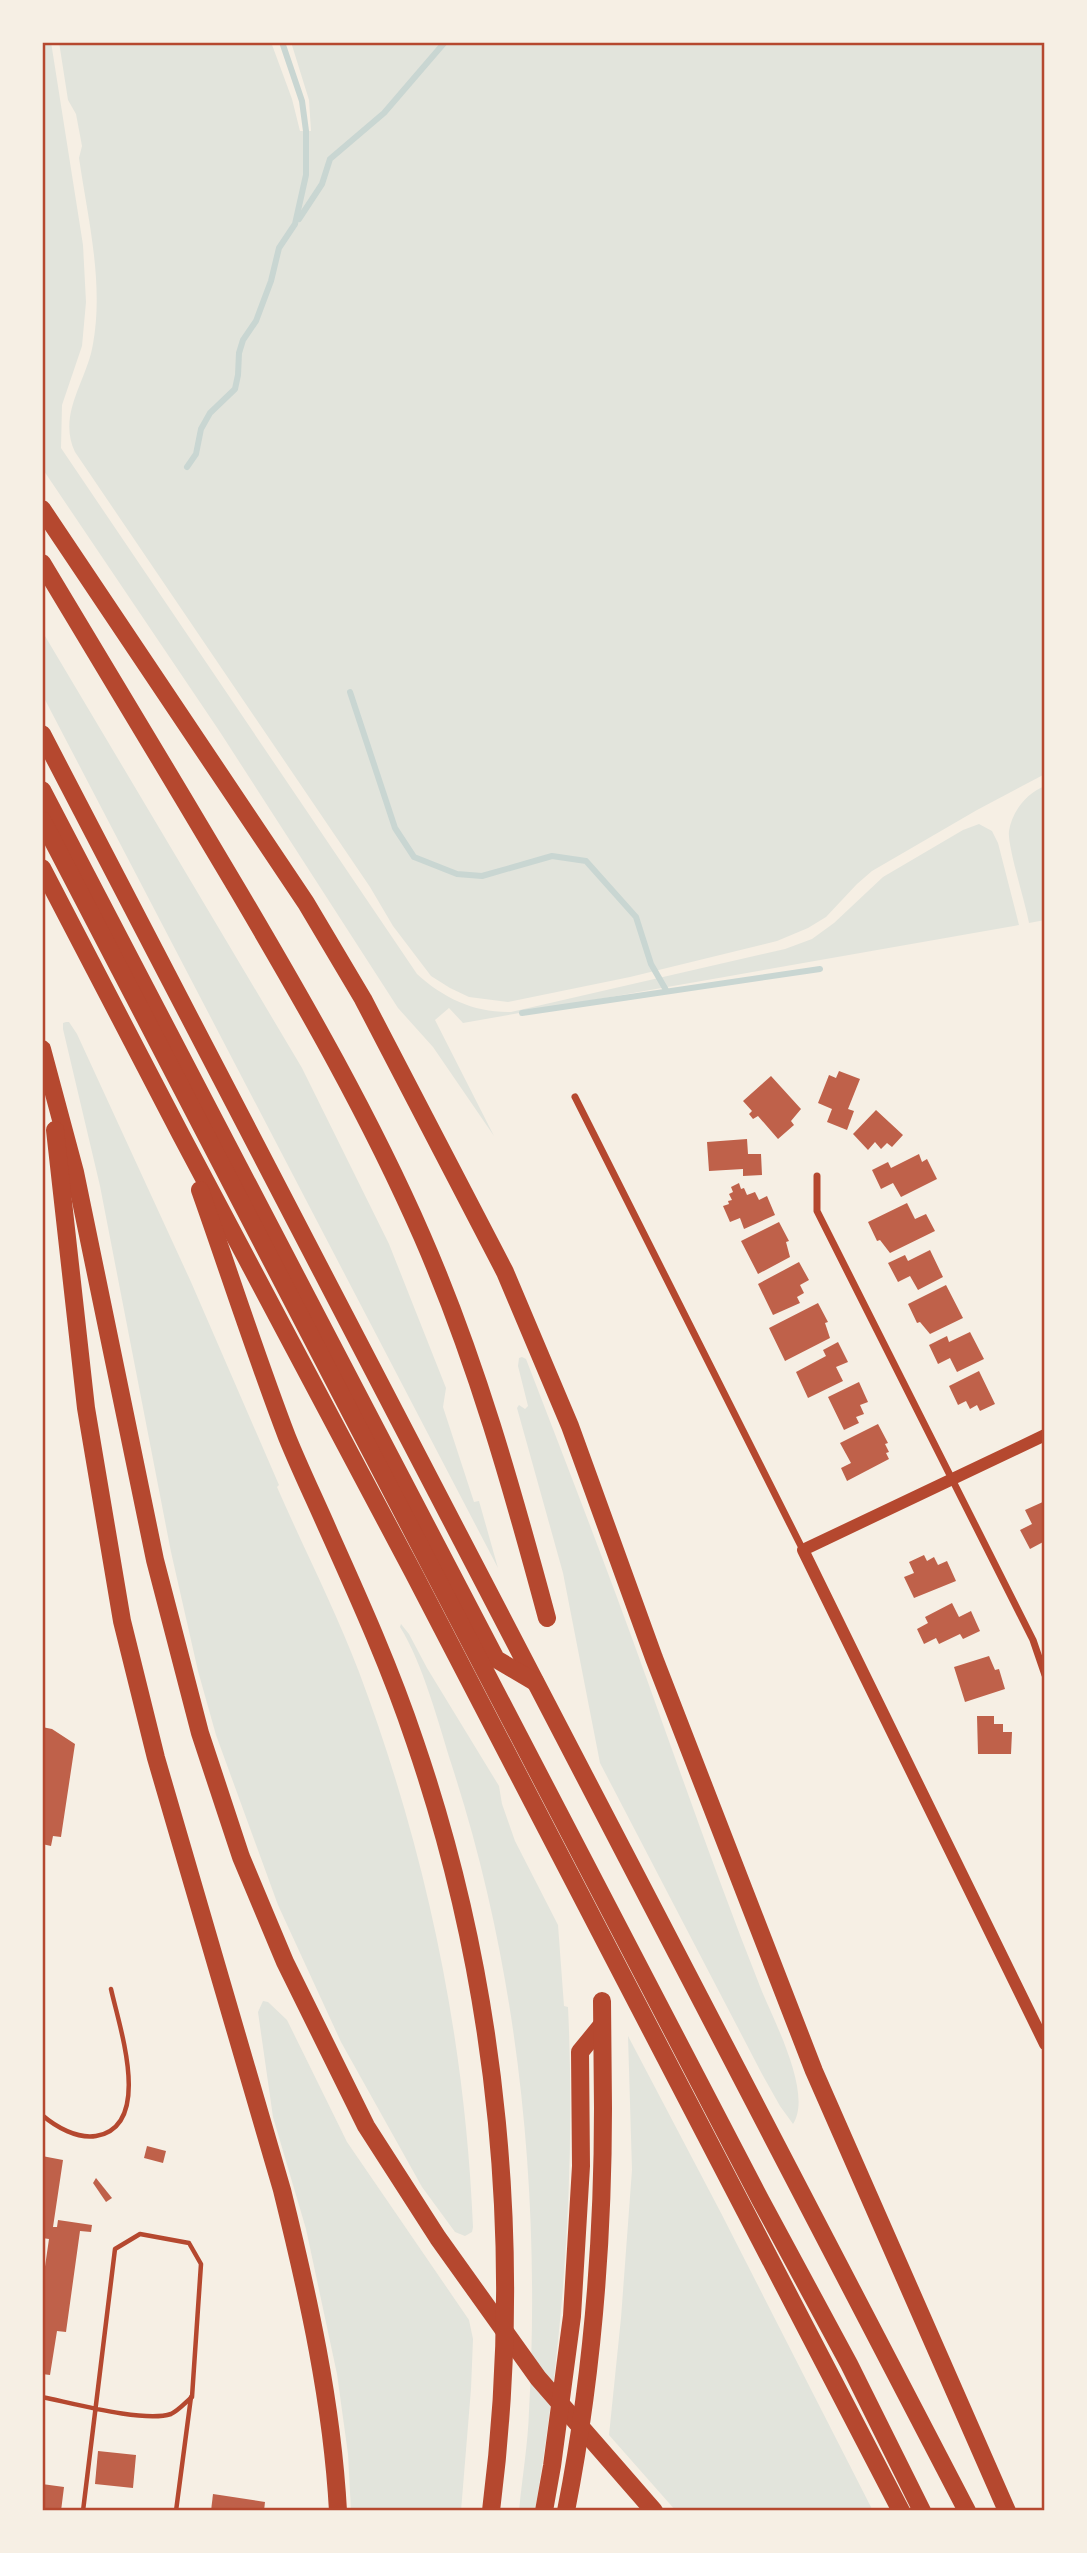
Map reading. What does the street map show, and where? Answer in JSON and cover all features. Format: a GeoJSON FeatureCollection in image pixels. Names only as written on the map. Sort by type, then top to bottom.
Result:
{"type":"FeatureCollection","features":[{"type":"Feature","properties":{"kind":"highway"},"geometry":{"type":"LineString","coordinates":[[42,509],[306,903],[363,999],[505,1272],[570,1426],[654,1658],[814,2071],[1007,2511]]}},
{"type":"Feature","properties":{"kind":"highway"},"geometry":{"type":"LineString","coordinates":[[42,563],[277,958],[364,1115],[422,1236],[475,1369],[507,1469],[547,1618]]}},
{"type":"Feature","properties":{"kind":"highway"},"geometry":{"type":"LineString","coordinates":[[42,734],[967,2511]]}},
{"type":"Feature","properties":{"kind":"highway"},"geometry":{"type":"LineString","coordinates":[[42,790],[496,1659],[535,1682]]}},
{"type":"Feature","properties":{"kind":"highway"},"geometry":{"type":"LineString","coordinates":[[42,820],[716,2110],[761,2201],[849,2364],[922,2511]]}},
{"type":"Feature","properties":{"kind":"highway"},"geometry":{"type":"LineString","coordinates":[[42,868],[413,1572],[901,2511]]}},
{"type":"Feature","properties":{"kind":"highway"},"geometry":{"type":"LineString","coordinates":[[42,1049],[75,1172],[155,1560],[200,1733],[241,1857],[285,1962],[366,2126],[438,2238],[538,2378],[654,2511]]}},
{"type":"Feature","properties":{"kind":"highway"},"geometry":{"type":"LineString","coordinates":[[48,1068],[86,1408],[122,1621],[156,1758],[282,2190],[299,2258],[328,2410],[338,2511]]}},
{"type":"Feature","properties":{"kind":"highway"},"geometry":{"type":"LineString","coordinates":[[181,1135],[288,1439],[387,1665],[411,1731],[444,1836],[464,1919],[491,2072],[503,2210],[506,2286],[503,2383],[491,2511]]}},
{"type":"Feature","properties":{"kind":"highway"},"geometry":{"type":"LineString","coordinates":[[566,2511],[587,2381],[593,2318],[603,2109],[602,2001]]}},
{"type":"Feature","properties":{"kind":"highway"},"geometry":{"type":"LineString","coordinates":[[544,2511],[572,2316],[580,2166],[580,2052],[602,2025]]}},
{"type":"Feature","properties":{"kind":"street"},"geometry":{"type":"LineString","coordinates":[[575,1097],[803,1550],[1045,2044]]}},
{"type":"Feature","properties":{"kind":"street"},"geometry":{"type":"LineString","coordinates":[[817,1176],[817,1210],[1033,1640],[1045,1675]]}},
{"type":"Feature","properties":{"kind":"street"},"geometry":{"type":"LineString","coordinates":[[803,1550],[1045,1435]]}},
{"type":"Feature","properties":{"kind":"lane"},"geometry":{"type":"LineString","coordinates":[[42,2115],[51,2123],[75,2135],[95,2137],[112,2131],[122,2122],[130,2093],[129,2067],[111,1989]]}},
{"type":"Feature","properties":{"kind":"lane"},"geometry":{"type":"LineString","coordinates":[[83,2511],[115,2249],[140,2234],[189,2243],[201,2263],[191,2396],[176,2511]]}},
{"type":"Feature","properties":{"kind":"lane"},"geometry":{"type":"LineString","coordinates":[[42,2397],[141,2416],[171,2414],[191,2396]]}},
{"type":"Feature","properties":{"kind":"shaded area"},"geometry":{"type":"Polygon","coordinates":[[[42,42],[51,42],[83,245],[86,302],[82,346],[62,405],[61,448],[417,974],[449,997],[472,1007],[511,1012],[785,949],[812,939],[834,923],[883,877],[963,830],[979,824],[992,831],[998,843],[1019,925],[463,1023],[449,1008],[435,1020],[494,1136],[433,1047],[398,1008],[220,732],[42,468],[42,42]]]}},
{"type":"Feature","properties":{"kind":"shaded area"},"geometry":{"type":"Polygon","coordinates":[[[59,42],[271,42],[292,99],[300,131],[311,131],[309,100],[291,42],[1045,42],[1045,774],[872,871],[826,917],[777,941],[630,977],[508,1002],[469,997],[431,976],[393,926],[370,887],[75,452],[69,424],[75,398],[90,358],[97,298],[94,251],[79,158],[82,146],[76,114],[68,100],[59,42]]]}},
{"type":"Feature","properties":{"kind":"shaded area"},"geometry":{"type":"Polygon","coordinates":[[[42,631],[302,1068],[389,1244],[446,1388],[443,1407],[474,1502],[479,1501],[498,1568],[42,694],[42,631]]]}},
{"type":"Feature","properties":{"kind":"shaded area"},"geometry":{"type":"Polygon","coordinates":[[[1045,786],[1045,920],[1029,923],[1009,831],[1021,804],[1032,793],[1045,786]]]}},
{"type":"Feature","properties":{"kind":"shaded area"},"geometry":{"type":"Polygon","coordinates":[[[69,1022],[77,1034],[191,1282],[279,1485],[277,1487],[350,1649],[383,1739],[422,1876],[451,2015],[469,2156],[473,2227],[472,2232],[465,2236],[455,2232],[422,2187],[341,2042],[278,1905],[216,1735],[198,1671],[171,1552],[100,1186],[63,1029],[63,1023],[69,1022]]]}},
{"type":"Feature","properties":{"kind":"shaded area"},"geometry":{"type":"Polygon","coordinates":[[[519,1358],[526,1359],[582,1505],[723,1890],[789,2057],[798,2095],[798,2111],[793,2124],[762,2074],[600,1763],[563,1573],[517,1408],[519,1405],[525,1409],[528,1406],[518,1366],[519,1358]]]}},
{"type":"Feature","properties":{"kind":"shaded area"},"geometry":{"type":"Polygon","coordinates":[[[401,1624],[499,1786],[502,1804],[515,1841],[558,1925],[564,2006],[568,2007],[568,2197],[560,2323],[535,2511],[519,2511],[529,2411],[531,2248],[528,2166],[509,2003],[475,1844],[430,1695],[401,1624]]]}},
{"type":"Feature","properties":{"kind":"shaded area"},"geometry":{"type":"Polygon","coordinates":[[[263,2001],[268,2002],[287,2020],[347,2142],[469,2320],[473,2339],[471,2389],[461,2511],[351,2511],[348,2454],[337,2374],[306,2229],[273,2117],[258,2012],[263,2001]]]}},
{"type":"Feature","properties":{"kind":"shaded area"},"geometry":{"type":"Polygon","coordinates":[[[628,2036],[873,2511],[676,2511],[609,2435],[632,2170],[628,2036]]]}},
{"type":"Feature","properties":{"kind":"building"},"geometry":{"type":"Polygon","coordinates":[[[839,1071],[860,1079],[848,1109],[854,1111],[847,1130],[827,1122],[832,1109],[818,1103],[829,1075],[836,1078],[839,1071]]]}},
{"type":"Feature","properties":{"kind":"building"},"geometry":{"type":"Polygon","coordinates":[[[771,1076],[801,1109],[791,1121],[794,1125],[778,1139],[758,1116],[753,1119],[749,1114],[752,1111],[743,1101],[771,1076]]]}},
{"type":"Feature","properties":{"kind":"building"},"geometry":{"type":"Polygon","coordinates":[[[876,1110],[903,1135],[892,1147],[887,1143],[881,1149],[875,1142],[868,1150],[853,1134],[876,1110]]]}},
{"type":"Feature","properties":{"kind":"building"},"geometry":{"type":"Polygon","coordinates":[[[747,1139],[748,1154],[761,1154],[762,1175],[743,1176],[743,1169],[709,1171],[707,1142],[747,1139]]]}},
{"type":"Feature","properties":{"kind":"building"},"geometry":{"type":"Polygon","coordinates":[[[919,1154],[922,1162],[927,1159],[937,1179],[901,1197],[893,1183],[881,1189],[872,1170],[888,1162],[891,1168],[919,1154]]]}},
{"type":"Feature","properties":{"kind":"building"},"geometry":{"type":"Polygon","coordinates":[[[739,1183],[747,1195],[755,1192],[759,1200],[767,1196],[775,1215],[744,1229],[740,1218],[730,1222],[723,1206],[732,1200],[729,1194],[733,1192],[731,1187],[739,1183]]]}},
{"type":"Feature","properties":{"kind":"building"},"geometry":{"type":"Polygon","coordinates":[[[907,1203],[915,1219],[926,1214],[935,1231],[890,1253],[880,1240],[877,1241],[868,1222],[907,1203]]]}},
{"type":"Feature","properties":{"kind":"building"},"geometry":{"type":"Polygon","coordinates":[[[779,1222],[789,1241],[786,1242],[790,1257],[758,1274],[741,1241],[779,1222]]]}},
{"type":"Feature","properties":{"kind":"building"},"geometry":{"type":"Polygon","coordinates":[[[930,1250],[943,1277],[918,1290],[910,1276],[898,1282],[888,1263],[905,1255],[908,1261],[930,1250]]]}},
{"type":"Feature","properties":{"kind":"building"},"geometry":{"type":"Polygon","coordinates":[[[799,1262],[809,1280],[800,1285],[804,1293],[797,1297],[800,1303],[773,1315],[758,1284],[799,1262]]]}},
{"type":"Feature","properties":{"kind":"building"},"geometry":{"type":"Polygon","coordinates":[[[946,1285],[963,1318],[930,1334],[920,1322],[917,1323],[908,1304],[946,1285]]]}},
{"type":"Feature","properties":{"kind":"building"},"geometry":{"type":"Polygon","coordinates":[[[818,1303],[828,1322],[825,1323],[830,1338],[785,1361],[769,1328],[818,1303]]]}},
{"type":"Feature","properties":{"kind":"building"},"geometry":{"type":"Polygon","coordinates":[[[970,1332],[984,1359],[957,1372],[950,1358],[938,1364],[929,1345],[947,1336],[949,1342],[970,1332]]]}},
{"type":"Feature","properties":{"kind":"building"},"geometry":{"type":"Polygon","coordinates":[[[838,1342],[848,1362],[836,1367],[843,1381],[808,1398],[796,1372],[826,1356],[823,1350],[838,1342]]]}},
{"type":"Feature","properties":{"kind":"building"},"geometry":{"type":"Polygon","coordinates":[[[979,1371],[995,1404],[980,1411],[977,1405],[970,1409],[966,1401],[958,1405],[949,1386],[979,1371]]]}},
{"type":"Feature","properties":{"kind":"building"},"geometry":{"type":"Polygon","coordinates":[[[859,1382],[868,1402],[860,1405],[864,1414],[856,1417],[859,1423],[844,1430],[828,1397],[859,1382]]]}},
{"type":"Feature","properties":{"kind":"building"},"geometry":{"type":"Polygon","coordinates":[[[878,1424],[888,1443],[885,1444],[889,1459],[847,1481],[841,1468],[851,1463],[840,1443],[878,1424]]]}},
{"type":"Feature","properties":{"kind":"building"},"geometry":{"type":"Polygon","coordinates":[[[1045,1501],[1045,1541],[1030,1549],[1020,1530],[1032,1524],[1025,1510],[1045,1501]]]}},
{"type":"Feature","properties":{"kind":"building"},"geometry":{"type":"Polygon","coordinates":[[[924,1555],[927,1561],[934,1557],[938,1565],[947,1561],[956,1581],[914,1598],[904,1577],[914,1573],[909,1562],[924,1555]]]}},
{"type":"Feature","properties":{"kind":"building"},"geometry":{"type":"Polygon","coordinates":[[[952,1603],[959,1617],[971,1611],[980,1631],[963,1639],[960,1634],[939,1644],[936,1638],[924,1644],[917,1629],[928,1623],[925,1617],[952,1603]]]}},
{"type":"Feature","properties":{"kind":"building"},"geometry":{"type":"Polygon","coordinates":[[[989,1656],[995,1670],[999,1669],[1005,1689],[965,1702],[954,1667],[989,1656]]]}},
{"type":"Feature","properties":{"kind":"building"},"geometry":{"type":"Polygon","coordinates":[[[977,1716],[994,1716],[994,1724],[1003,1724],[1003,1732],[1012,1732],[1011,1754],[978,1754],[977,1716]]]}},
{"type":"Feature","properties":{"kind":"building"},"geometry":{"type":"Polygon","coordinates":[[[42,1727],[52,1729],[75,1744],[61,1837],[53,1836],[51,1846],[42,1844],[42,1727]]]}},
{"type":"Feature","properties":{"kind":"building"},"geometry":{"type":"Polygon","coordinates":[[[147,2146],[166,2151],[163,2163],[144,2158],[147,2146]]]}},
{"type":"Feature","properties":{"kind":"building"},"geometry":{"type":"Polygon","coordinates":[[[42,2156],[63,2160],[53,2227],[57,2227],[58,2220],[92,2225],[91,2232],[80,2231],[66,2332],[57,2331],[50,2375],[42,2374],[42,2287],[49,2239],[42,2238],[42,2156]]]}},
{"type":"Feature","properties":{"kind":"building"},"geometry":{"type":"Polygon","coordinates":[[[96,2178],[112,2198],[106,2202],[93,2183],[96,2178]]]}},
{"type":"Feature","properties":{"kind":"building"},"geometry":{"type":"Polygon","coordinates":[[[98,2451],[136,2455],[133,2488],[95,2484],[98,2451]]]}},
{"type":"Feature","properties":{"kind":"building"},"geometry":{"type":"Polygon","coordinates":[[[42,2484],[64,2487],[61,2511],[42,2511],[42,2484]]]}},
{"type":"Feature","properties":{"kind":"building"},"geometry":{"type":"Polygon","coordinates":[[[213,2494],[265,2502],[264,2511],[211,2511],[213,2494]]]}},
{"type":"Feature","properties":{"kind":"waterway"},"geometry":{"type":"LineString","coordinates":[[187,467],[196,454],[201,429],[210,413],[235,389],[243,340],[256,321],[271,281],[279,248],[295,224],[306,175],[306,131],[302,101],[282,42]]}},
{"type":"Feature","properties":{"kind":"waterway"},"geometry":{"type":"LineString","coordinates":[[299,219],[322,184],[330,159],[384,113],[445,42]]}},
{"type":"Feature","properties":{"kind":"waterway"},"geometry":{"type":"LineString","coordinates":[[350,692],[395,828],[414,857],[457,874],[482,876],[552,856],[586,861],[636,917],[651,964],[666,990]]}},
{"type":"Feature","properties":{"kind":"waterway"},"geometry":{"type":"LineString","coordinates":[[522,1013],[820,969]]}}]}
